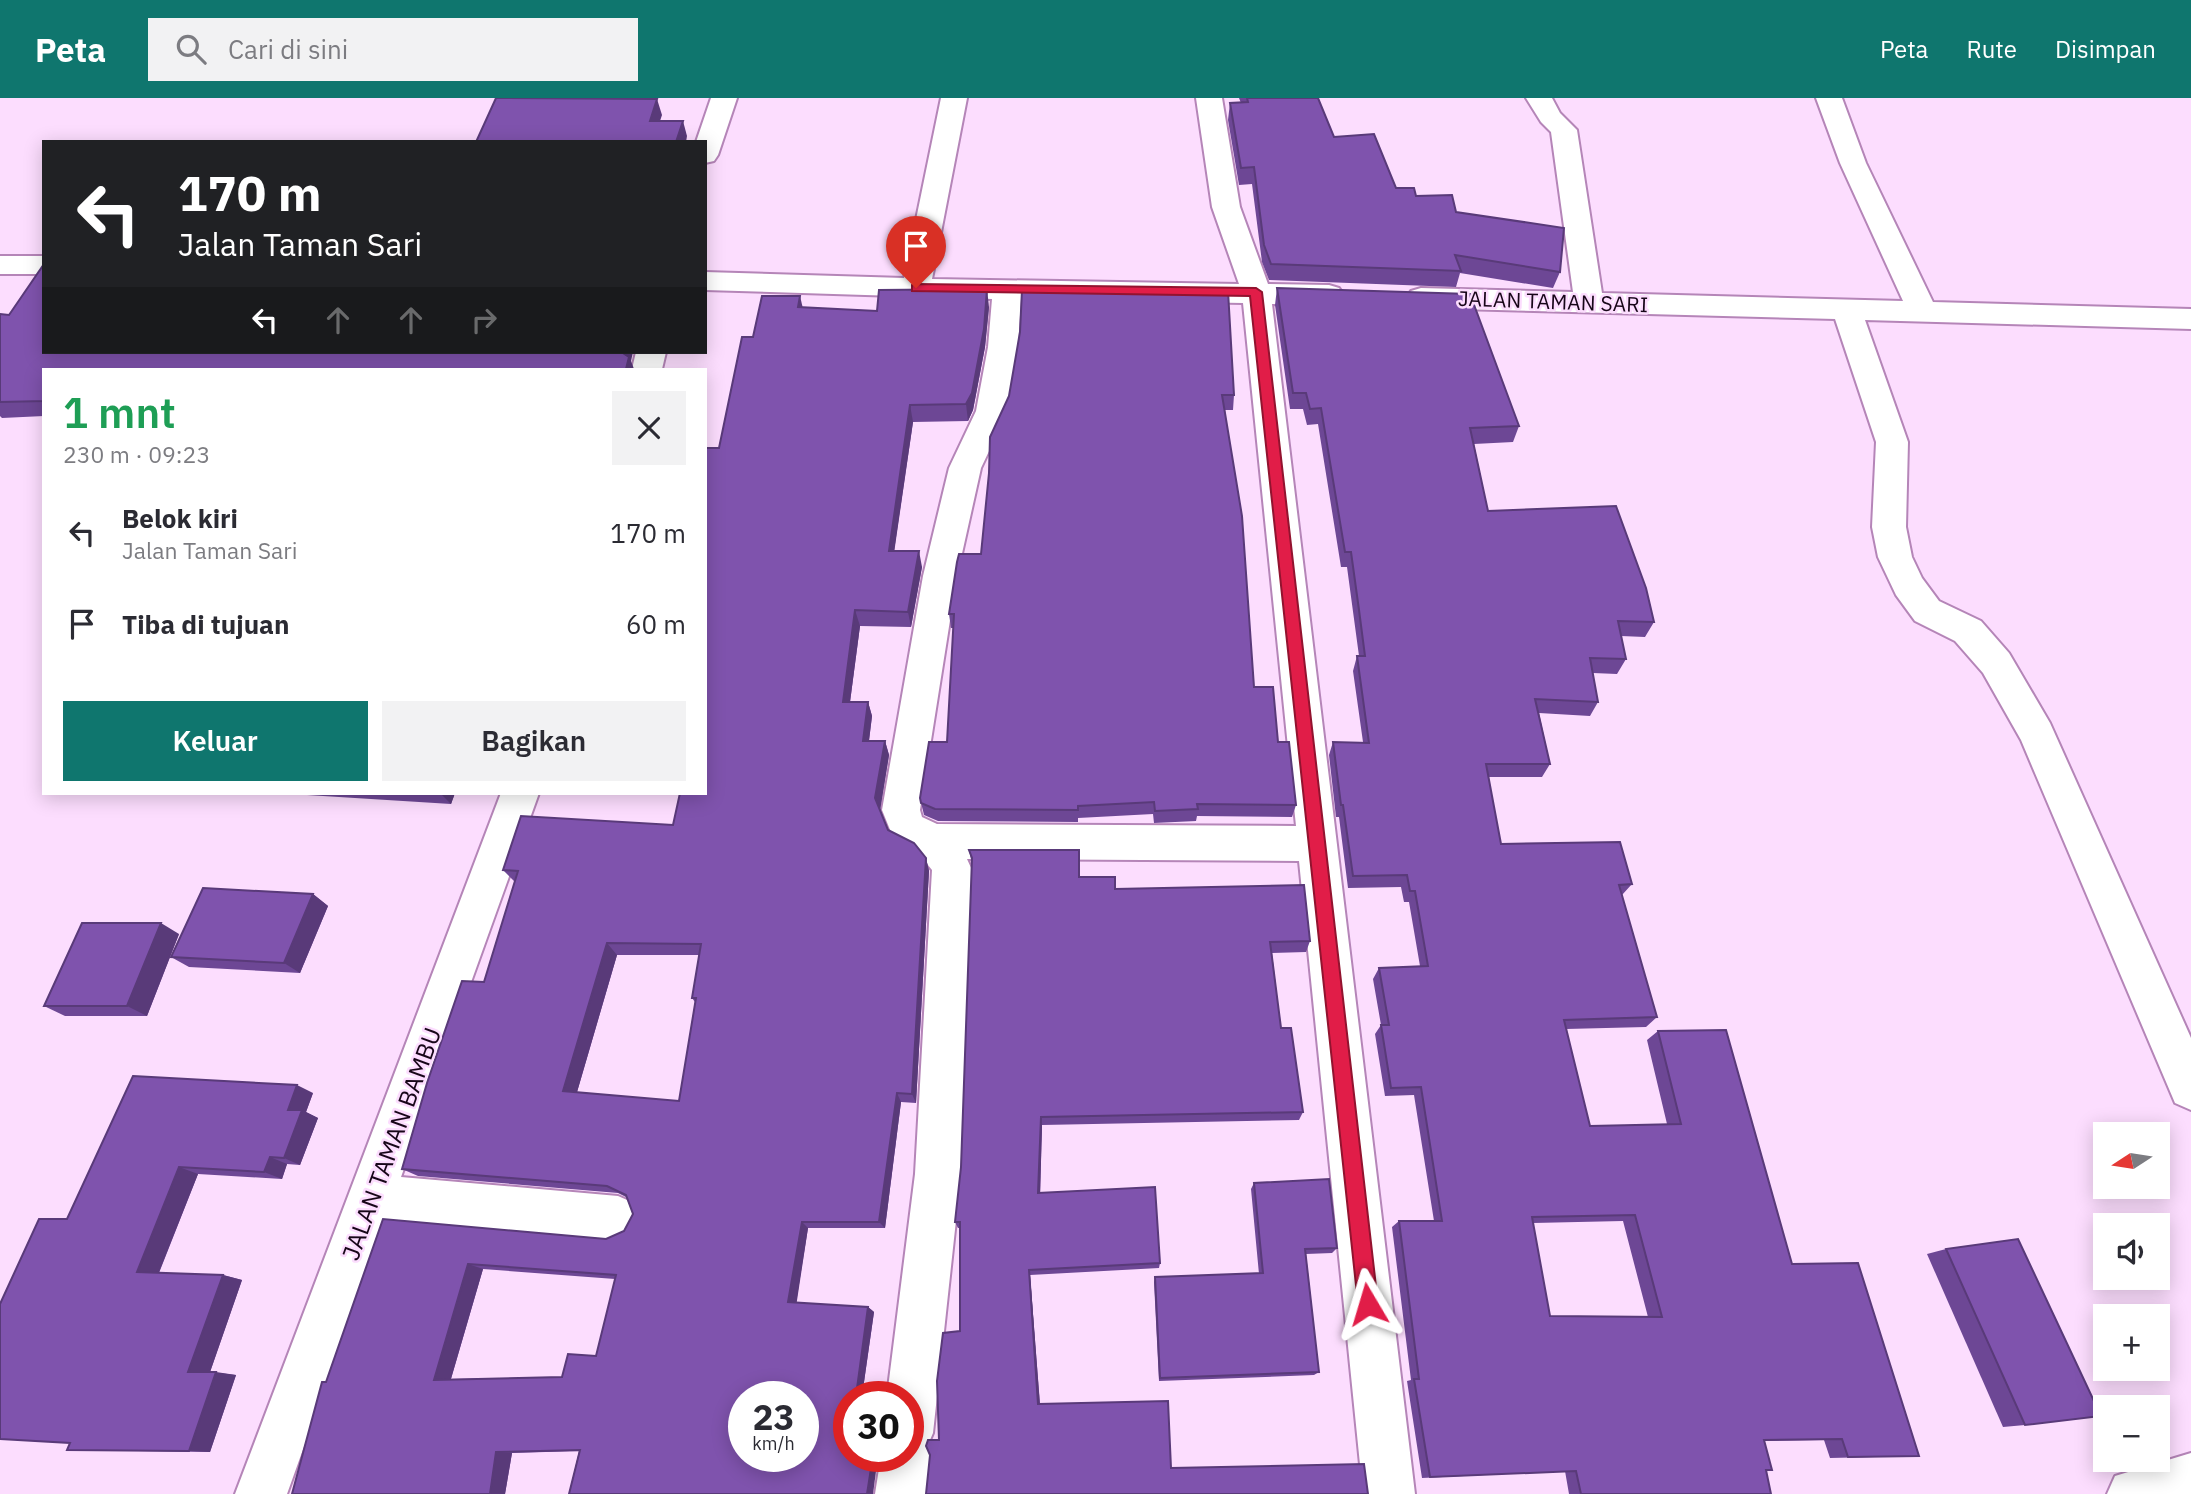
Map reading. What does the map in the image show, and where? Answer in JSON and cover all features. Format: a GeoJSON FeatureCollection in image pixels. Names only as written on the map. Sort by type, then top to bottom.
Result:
{"type":"FeatureCollection","features":[{"type":"Feature","properties":{"kind":"street"},"geometry":{"type":"LineString","coordinates":[[707,149],[724,98]]}},
{"type":"Feature","properties":{"kind":"street"},"geometry":{"type":"LineString","coordinates":[[916,288],[954,98]]}},
{"type":"Feature","properties":{"kind":"street"},"geometry":{"type":"LineString","coordinates":[[1209,98],[1226,207],[1256,292],[1389,1494]]}},
{"type":"Feature","properties":{"kind":"street"},"geometry":{"type":"LineString","coordinates":[[1539,98],[1550,117],[1564,130],[1589,304]]}},
{"type":"Feature","properties":{"kind":"street"},"geometry":{"type":"LineString","coordinates":[[1829,98],[1853,163],[1923,312]]}},
{"type":"Feature","properties":{"kind":"street"},"geometry":{"type":"LineString","coordinates":[[0,265],[42,265]]}},
{"type":"Feature","properties":{"kind":"street"},"geometry":{"type":"LineString","coordinates":[[707,281],[916,288],[1256,292],[1353,296]]}},
{"type":"Feature","properties":{"kind":"street"},"geometry":{"type":"LineString","coordinates":[[1007,290],[1003,346],[992,411],[965,468],[943,562],[901,810],[903,824],[909,832],[932,841],[1316,844]]}},
{"type":"Feature","properties":{"kind":"street","name":"JALAN TAMAN SARI"},"geometry":{"type":"LineString","coordinates":[[1395,297],[2191,319]]}},
{"type":"Feature","properties":{"kind":"street"},"geometry":{"type":"LineString","coordinates":[[1846,309],[1892,442],[1889,527],[1895,557],[1908,585],[1927,611],[1968,631],[1996,663],[2037,734],[2191,1088]]}},
{"type":"Feature","properties":{"kind":"street","name":"JALAN TAMAN BAMBU"},"geometry":{"type":"LineString","coordinates":[[261,1494],[373,1197],[519,795]]}},
{"type":"Feature","properties":{"kind":"street"},"geometry":{"type":"LineString","coordinates":[[914,1381],[938,1174],[951,938],[952,870],[947,857],[932,841]]}},
{"type":"Feature","properties":{"kind":"street"},"geometry":{"type":"LineString","coordinates":[[373,1197],[618,1219]]}},
{"type":"Feature","properties":{"kind":"street"},"geometry":{"type":"LineString","coordinates":[[901,1494],[904,1472]]}},
{"type":"Feature","properties":{"kind":"building"},"geometry":{"type":"Polygon","coordinates":[[[496,98],[657,99],[650,121],[683,121],[677,140],[477,140],[496,98]]]}},
{"type":"Feature","properties":{"kind":"building"},"geometry":{"type":"Polygon","coordinates":[[[1247,98],[1318,98],[1334,137],[1374,134],[1396,188],[1414,188],[1416,196],[1452,195],[1456,212],[1564,228],[1560,272],[1455,255],[1461,271],[1271,264],[1264,245],[1254,167],[1241,168],[1230,103],[1248,102],[1247,98]]]}},
{"type":"Feature","properties":{"kind":"building"},"geometry":{"type":"Polygon","coordinates":[[[42,267],[42,354],[624,354],[629,357],[626,368],[42,368],[42,401],[0,402],[0,314],[9,315],[42,267]]]}},
{"type":"Feature","properties":{"kind":"building"},"geometry":{"type":"Polygon","coordinates":[[[1171,287],[1171,292],[1228,291],[1234,395],[1222,395],[1242,516],[1254,687],[1273,687],[1278,742],[1289,742],[1296,805],[1197,804],[1198,809],[1155,811],[1154,802],[1078,806],[1078,810],[935,809],[921,803],[920,798],[929,742],[947,742],[954,614],[949,614],[957,562],[959,554],[981,554],[990,437],[1009,396],[1020,332],[1022,290],[1171,287]]]}},
{"type":"Feature","properties":{"kind":"building"},"geometry":{"type":"Polygon","coordinates":[[[1277,288],[1470,294],[1519,426],[1470,428],[1488,511],[1616,506],[1646,588],[1654,622],[1618,621],[1626,659],[1590,658],[1598,702],[1535,699],[1550,764],[1486,764],[1501,844],[1620,842],[1632,884],[1619,885],[1657,1017],[1564,1020],[1590,1126],[1681,1124],[1658,1031],[1726,1030],[1792,1264],[1858,1263],[1919,1456],[1848,1457],[1842,1439],[1764,1440],[1772,1470],[1766,1470],[1771,1494],[1581,1494],[1576,1471],[1430,1477],[1414,1379],[1419,1379],[1399,1221],[1442,1221],[1421,1087],[1391,1088],[1381,1025],[1389,1025],[1379,968],[1428,966],[1415,891],[1410,891],[1407,875],[1353,876],[1333,742],[1369,743],[1357,656],[1365,656],[1351,552],[1345,552],[1321,408],[1310,409],[1306,393],[1293,393],[1277,288]],[[1635,1215],[1532,1217],[1550,1316],[1662,1317],[1635,1215]]]}},
{"type":"Feature","properties":{"kind":"building"},"geometry":{"type":"Polygon","coordinates":[[[987,289],[984,329],[972,393],[966,404],[910,405],[889,551],[919,551],[908,612],[855,610],[843,702],[868,702],[863,741],[885,741],[875,798],[888,830],[914,843],[926,858],[912,1094],[897,1093],[879,1222],[802,1222],[788,1302],[868,1307],[858,1381],[833,1381],[833,1472],[870,1472],[867,1494],[569,1494],[580,1450],[496,1452],[490,1494],[292,1494],[322,1382],[326,1382],[383,1219],[606,1239],[624,1231],[633,1214],[626,1195],[607,1186],[402,1169],[427,1083],[462,981],[484,982],[518,871],[503,870],[521,816],[673,825],[680,795],[707,795],[707,448],[719,448],[742,337],[753,337],[762,296],[800,296],[798,307],[877,311],[879,290],[987,289]],[[607,943],[563,1091],[679,1101],[696,998],[692,998],[701,944],[607,943]],[[468,1264],[434,1380],[562,1377],[568,1354],[596,1356],[616,1275],[468,1264]]]}},
{"type":"Feature","properties":{"kind":"building"},"geometry":{"type":"Polygon","coordinates":[[[969,850],[1079,850],[1079,877],[1115,877],[1115,889],[1304,885],[1310,941],[1270,942],[1281,1028],[1291,1028],[1303,1112],[1041,1117],[1038,1193],[1155,1187],[1160,1263],[1029,1270],[1038,1404],[1168,1401],[1171,1468],[1364,1464],[1368,1494],[926,1494],[930,1455],[926,1446],[928,1440],[939,1440],[937,1381],[943,1333],[960,1331],[960,1222],[955,1222],[961,1167],[972,858],[969,850]]]}},
{"type":"Feature","properties":{"kind":"building"},"geometry":{"type":"Polygon","coordinates":[[[203,888],[313,894],[284,963],[171,957],[203,888]]]}},
{"type":"Feature","properties":{"kind":"building"},"geometry":{"type":"Polygon","coordinates":[[[82,923],[161,923],[127,1006],[44,1006],[82,923]]]}},
{"type":"Feature","properties":{"kind":"building"},"geometry":{"type":"Polygon","coordinates":[[[133,1076],[297,1085],[288,1110],[302,1110],[284,1158],[270,1157],[264,1172],[179,1167],[137,1272],[223,1275],[188,1372],[216,1372],[189,1451],[67,1450],[70,1443],[0,1439],[0,1304],[39,1219],[67,1219],[133,1076]]]}},
{"type":"Feature","properties":{"kind":"building"},"geometry":{"type":"Polygon","coordinates":[[[1329,1179],[1337,1248],[1305,1249],[1319,1372],[1160,1378],[1155,1277],[1263,1273],[1254,1183],[1329,1179]]]}},
{"type":"Feature","properties":{"kind":"building"},"geometry":{"type":"Polygon","coordinates":[[[2018,1239],[2093,1399],[2093,1417],[2025,1425],[1946,1249],[2018,1239]]]}},
{"type":"Feature","properties":{"kind":"route"},"geometry":{"type":"LineString","coordinates":[[916,288],[1256,292],[1368,1304]]}}]}
